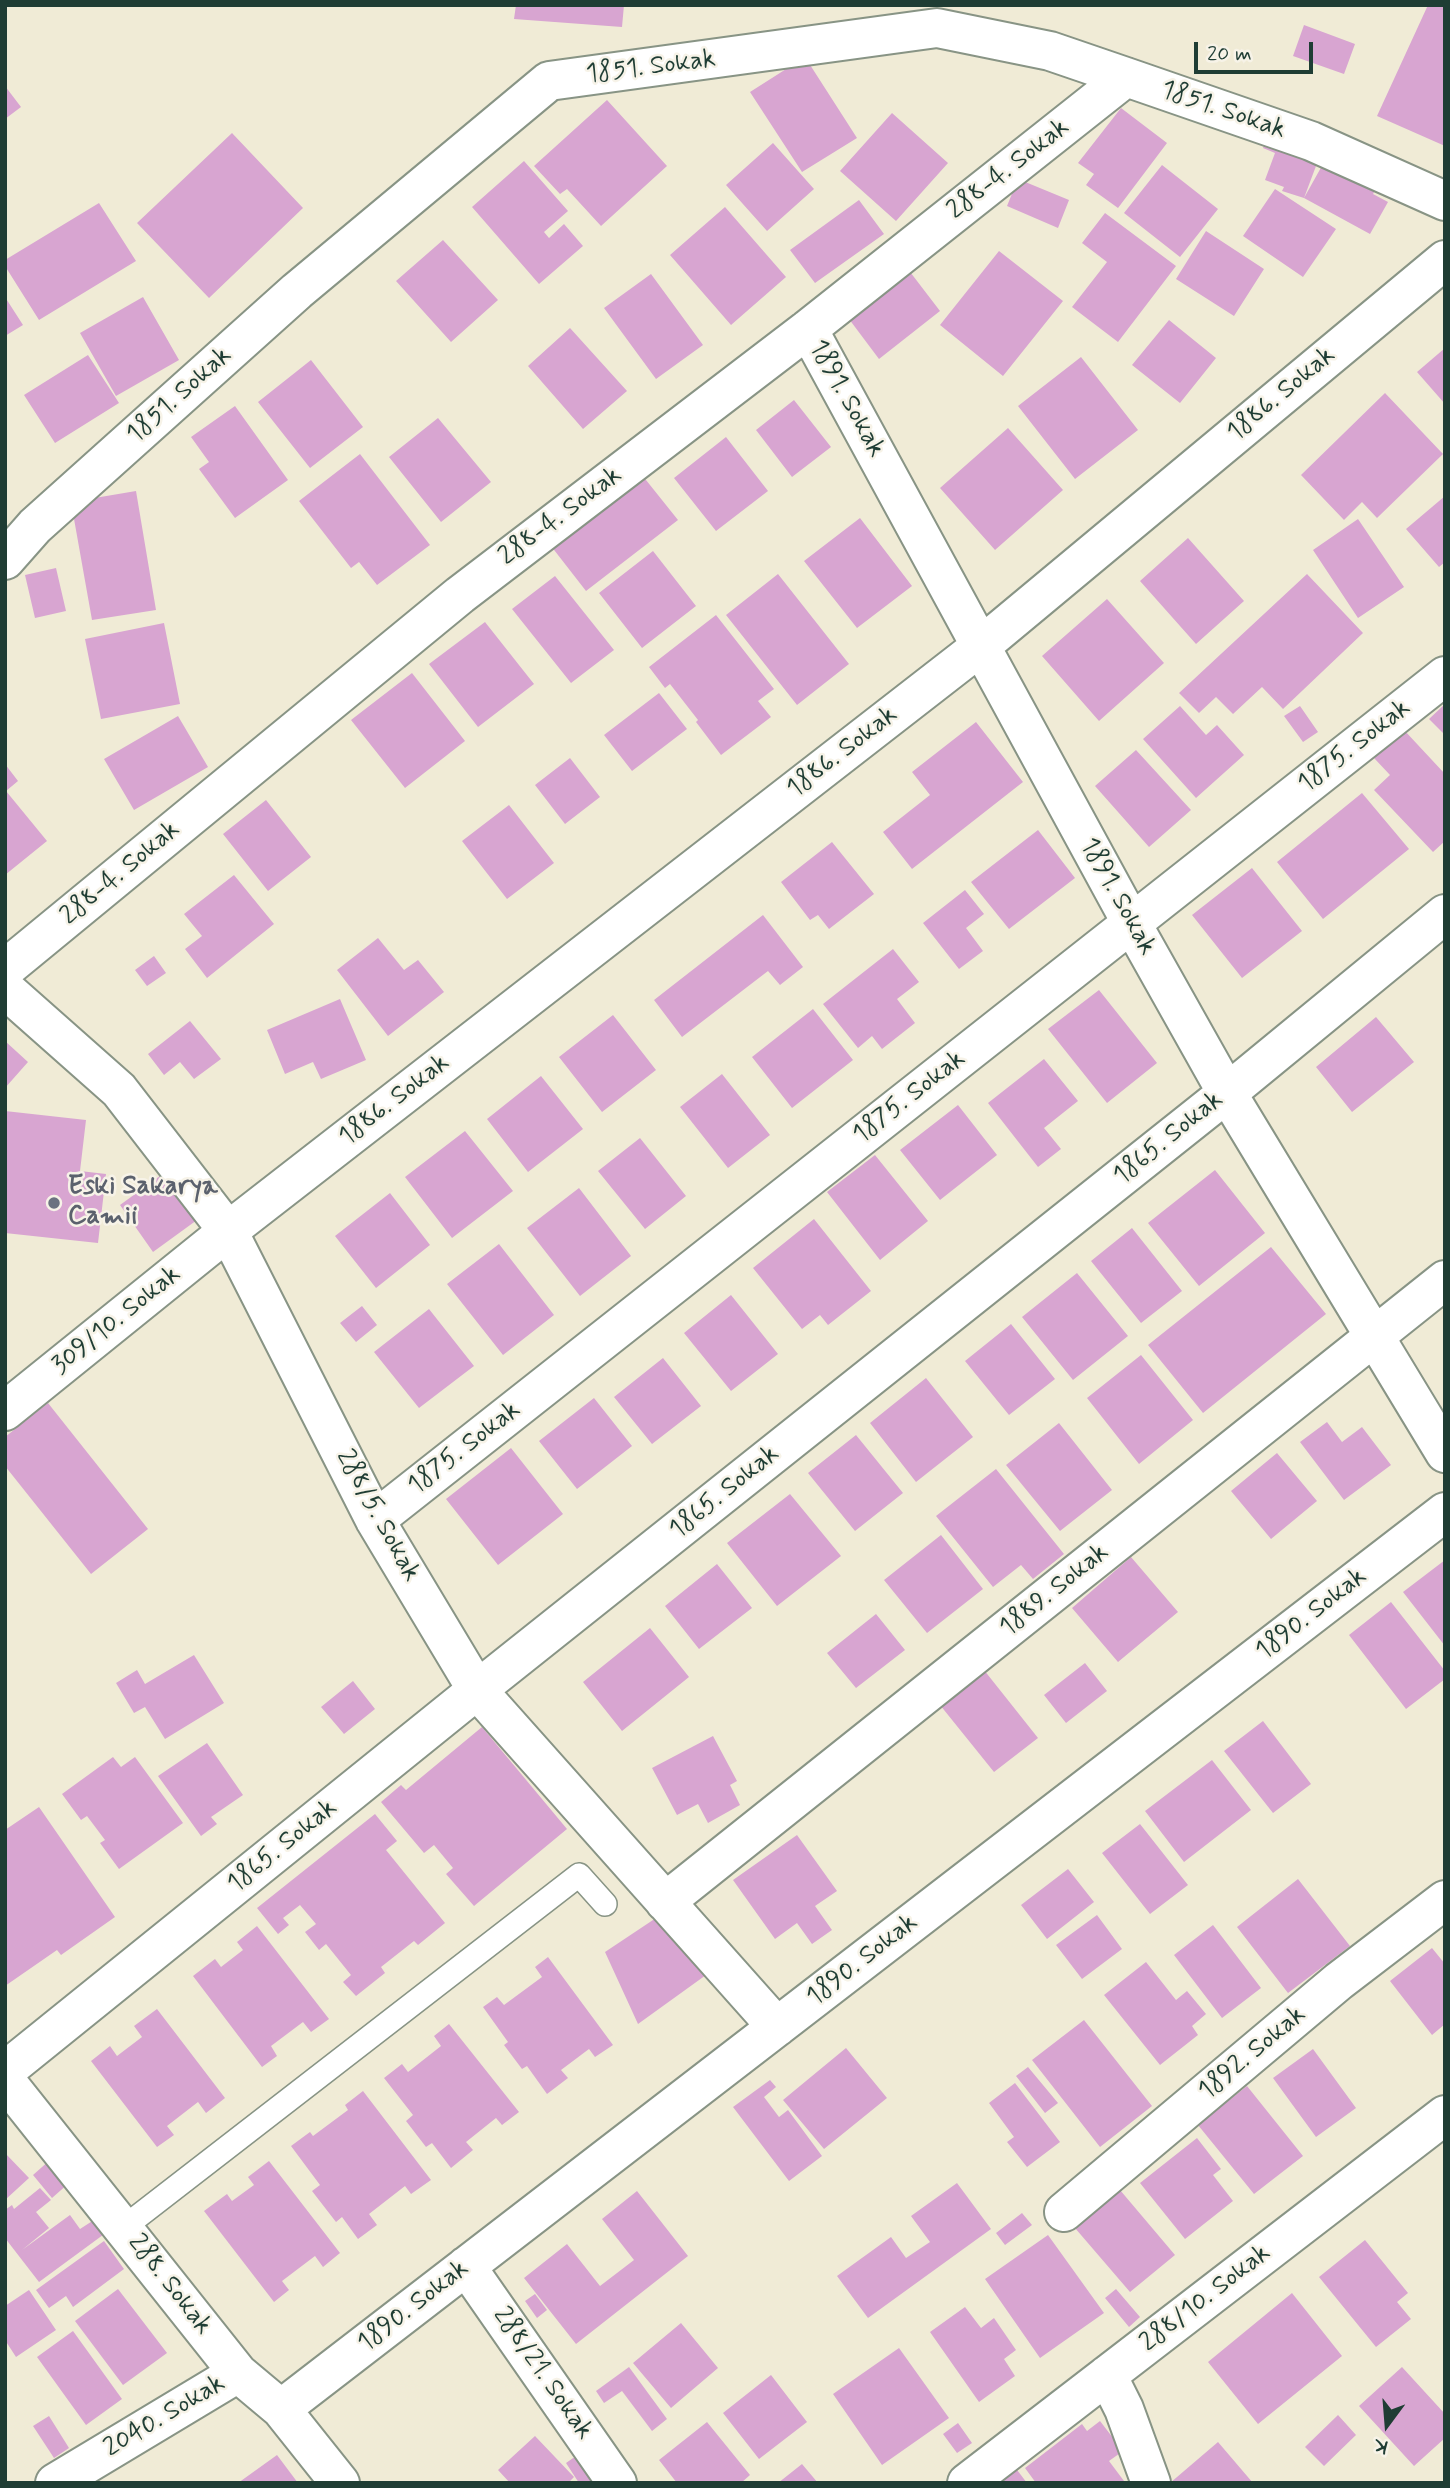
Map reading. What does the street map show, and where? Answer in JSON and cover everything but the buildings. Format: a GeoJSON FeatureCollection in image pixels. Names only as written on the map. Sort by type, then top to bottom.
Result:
{"type":"FeatureCollection","features":[{"type":"Feature","properties":{"kind":"street","name":"1851. Sokak"},"geometry":{"type":"LineString","coordinates":[[6,557],[35,526],[298,291],[550,81],[937,27],[1050,51],[1126,77],[1311,141],[1445,201]]}},
{"type":"Feature","properties":{"kind":"street","name":"288-4. Sokak"},"geometry":{"type":"LineString","coordinates":[[5,969],[460,594],[808,329],[1126,77]]}},
{"type":"Feature","properties":{"kind":"street","name":"1886. Sokak"},"geometry":{"type":"LineString","coordinates":[[228,1231],[981,646],[1445,260]]}},
{"type":"Feature","properties":{"kind":"street","name":"1891. Sokak"},"geometry":{"type":"LineString","coordinates":[[808,329],[1227,1093],[1445,1453]]}},
{"type":"Feature","properties":{"kind":"street","name":"1875. Sokak"},"geometry":{"type":"LineString","coordinates":[[375,1520],[1445,676]]}},
{"type":"Feature","properties":{"kind":"street","name":"1865. Sokak"},"geometry":{"type":"LineString","coordinates":[[5,2071],[477,1690],[1227,1093],[1445,914]]}},
{"type":"Feature","properties":{"kind":"street","name":"288/5. Sokak"},"geometry":{"type":"LineString","coordinates":[[5,989],[119,1090],[228,1231],[375,1520],[477,1690],[776,2027]]}},
{"type":"Feature","properties":{"kind":"street","name":"309/10. Sokak"},"geometry":{"type":"LineString","coordinates":[[5,1411],[228,1231]]}},
{"type":"Feature","properties":{"kind":"street","name":"1889. Sokak"},"geometry":{"type":"LineString","coordinates":[[664,1902],[1445,1280]]}},
{"type":"Feature","properties":{"kind":"street","name":"1890. Sokak"},"geometry":{"type":"LineString","coordinates":[[281,2409],[1445,1512]]}},
{"type":"Feature","properties":{"kind":"street","name":"1892. Sokak"},"geometry":{"type":"LineString","coordinates":[[1063,2212],[1339,1982],[1445,1900]]}},
{"type":"Feature","properties":{"kind":"street","name":"288. Sokak"},"geometry":{"type":"LineString","coordinates":[[5,2080],[238,2373],[281,2409],[340,2483]]}},
{"type":"Feature","properties":{"kind":"street","name":"288/10. Sokak"},"geometry":{"type":"LineString","coordinates":[[967,2483],[1445,2115]]}},
{"type":"Feature","properties":{"kind":"street","name":"288/21. Sokak"},"geometry":{"type":"LineString","coordinates":[[466,2266],[617,2483]]}},
{"type":"Feature","properties":{"kind":"street","name":"2040. Sokak"},"geometry":{"type":"LineString","coordinates":[[64,2480],[238,2373]]}},
{"type":"Feature","properties":{"kind":"street"},"geometry":{"type":"LineString","coordinates":[[1107,2375],[1124,2409],[1151,2483]]}},
{"type":"Feature","properties":{"kind":"lane"},"geometry":{"type":"LineString","coordinates":[[123,2228],[579,1875],[605,1904]]}},
{"type":"Feature","properties":{"kind":"place","name":"Eski Sakarya Camii"},"geometry":{"type":"Point","coordinates":[54,1203]}}]}
